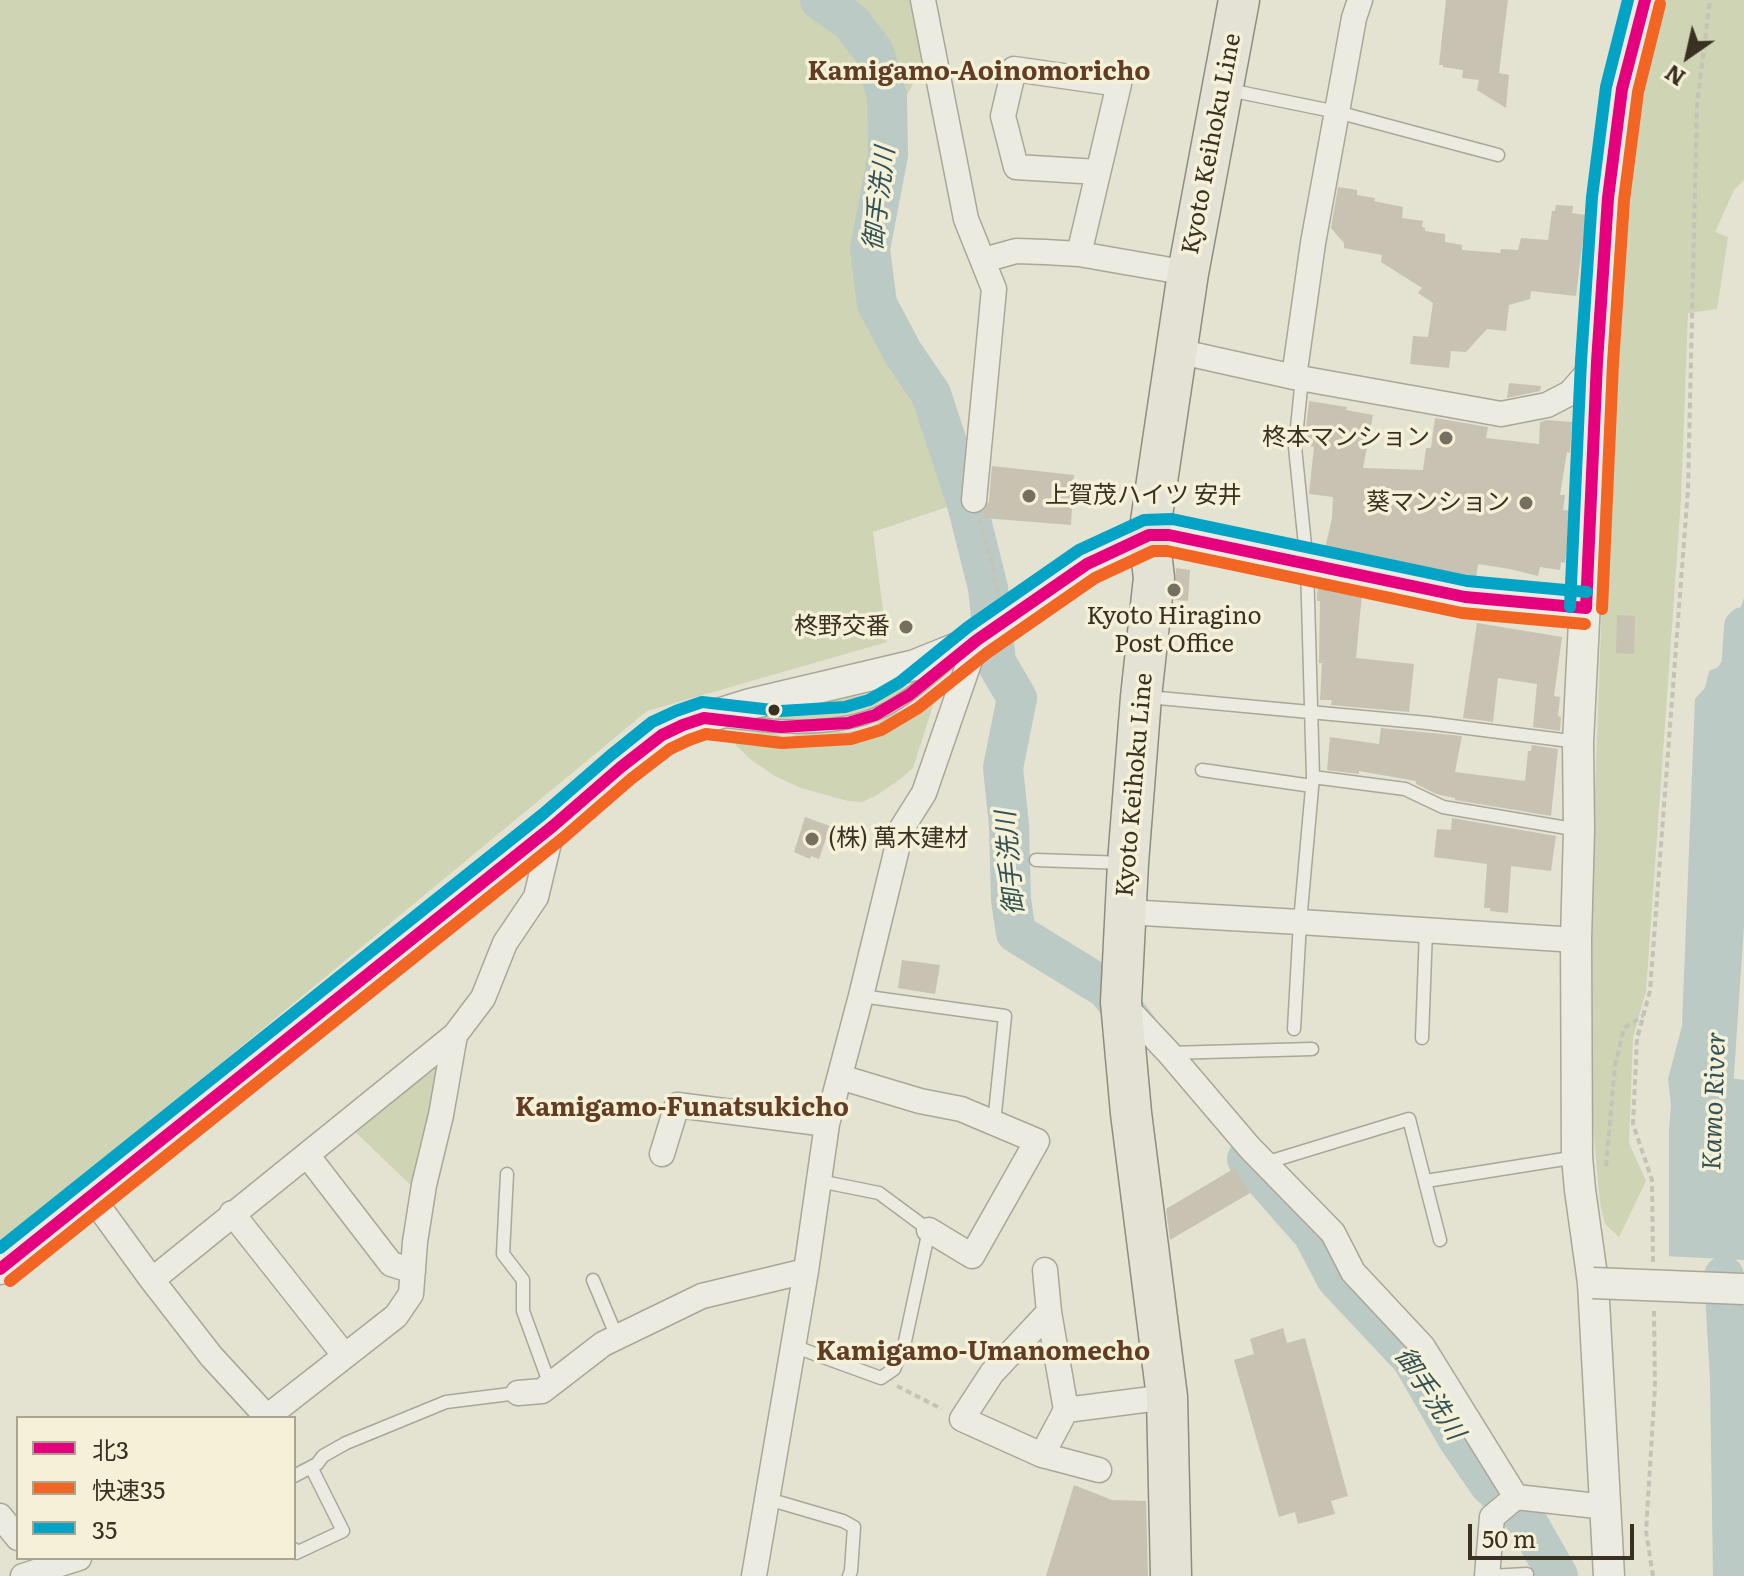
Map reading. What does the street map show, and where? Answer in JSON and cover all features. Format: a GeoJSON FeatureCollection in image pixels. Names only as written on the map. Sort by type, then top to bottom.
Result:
{"type":"FeatureCollection","features":[{"type":"Feature","properties":{"kind":"main road","name":"Kyoto Keihoku Line"},"geometry":{"type":"LineString","coordinates":[[1171,1576],[1167,1397],[1131,1113],[1121,1002],[1128,863],[1154,578],[1149,535],[1188,273],[1239,0]]}},
{"type":"Feature","properties":{"kind":"street"},"geometry":{"type":"LineString","coordinates":[[923,0],[966,219],[994,289],[974,500]]}},
{"type":"Feature","properties":{"kind":"street"},"geometry":{"type":"LineString","coordinates":[[1298,377],[1313,243],[1354,18],[1360,0]]}},
{"type":"Feature","properties":{"kind":"street"},"geometry":{"type":"LineString","coordinates":[[1609,1576],[1593,1283],[1577,1157],[1578,742],[1608,198],[1622,89],[1645,0]]}},
{"type":"Feature","properties":{"kind":"street"},"geometry":{"type":"LineString","coordinates":[[1079,254],[1119,84],[1014,69],[1003,116],[1016,167],[1098,172]]}},
{"type":"Feature","properties":{"kind":"street"},"geometry":{"type":"LineString","coordinates":[[984,260],[1016,251],[1079,254],[1188,273]]}},
{"type":"Feature","properties":{"kind":"street"},"geometry":{"type":"LineString","coordinates":[[1177,351],[1298,377],[1501,414],[1547,405],[1570,393],[1597,362]]}},
{"type":"Feature","properties":{"kind":"street"},"geometry":{"type":"LineString","coordinates":[[0,1269],[662,735],[750,704],[915,665],[977,640],[1087,564],[1149,535],[1207,542],[1465,597],[1586,608]]}},
{"type":"Feature","properties":{"kind":"street"},"geometry":{"type":"LineString","coordinates":[[754,1576],[806,1271],[827,1124],[902,828],[924,793],[977,640]]}},
{"type":"Feature","properties":{"kind":"street"},"geometry":{"type":"LineString","coordinates":[[152,1280],[455,1035],[483,998],[505,943],[536,897],[553,826]]}},
{"type":"Feature","properties":{"kind":"street"},"geometry":{"type":"LineString","coordinates":[[1125,912],[1576,940]]}},
{"type":"Feature","properties":{"kind":"street"},"geometry":{"type":"LineString","coordinates":[[1121,1002],[1265,1163],[1333,1233],[1353,1272],[1423,1347],[1516,1497]]}},
{"type":"Feature","properties":{"kind":"street"},"geometry":{"type":"LineString","coordinates":[[268,1416],[396,1316],[411,1294],[424,1185],[441,1115],[455,1035]]}},
{"type":"Feature","properties":{"kind":"street"},"geometry":{"type":"LineString","coordinates":[[840,1077],[920,1101],[961,1109],[1037,1141],[972,1256],[929,1230]]}},
{"type":"Feature","properties":{"kind":"street"},"geometry":{"type":"LineString","coordinates":[[662,1154],[677,1105],[827,1124]]}},
{"type":"Feature","properties":{"kind":"street"},"geometry":{"type":"LineString","coordinates":[[307,1155],[391,1264],[413,1271]]}},
{"type":"Feature","properties":{"kind":"street"},"geometry":{"type":"LineString","coordinates":[[91,1196],[211,1356],[266,1416]]}},
{"type":"Feature","properties":{"kind":"street"},"geometry":{"type":"LineString","coordinates":[[232,1213],[345,1356]]}},
{"type":"Feature","properties":{"kind":"street"},"geometry":{"type":"LineString","coordinates":[[1042,1455],[1066,1410],[1045,1270]]}},
{"type":"Feature","properties":{"kind":"street"},"geometry":{"type":"LineString","coordinates":[[518,1393],[542,1391],[603,1344],[702,1296],[806,1271]]}},
{"type":"Feature","properties":{"kind":"street"},"geometry":{"type":"LineString","coordinates":[[1593,1283],[1744,1289]]}},
{"type":"Feature","properties":{"kind":"street"},"geometry":{"type":"LineString","coordinates":[[1049,1312],[992,1373],[962,1419],[1042,1455],[1099,1470]]}},
{"type":"Feature","properties":{"kind":"street"},"geometry":{"type":"LineString","coordinates":[[1066,1410],[1167,1397]]}},
{"type":"Feature","properties":{"kind":"street"},"geometry":{"type":"LineString","coordinates":[[1488,1576],[1492,1517],[1516,1497],[1606,1507]]}},
{"type":"Feature","properties":{"kind":"street"},"geometry":{"type":"LineString","coordinates":[[0,1516],[16,1536]]}},
{"type":"Feature","properties":{"kind":"street"},"geometry":{"type":"LineString","coordinates":[[43,1569],[72,1560]]}},
{"type":"Feature","properties":{"kind":"lane"},"geometry":{"type":"LineString","coordinates":[[1223,89],[1337,112],[1498,155]]}},
{"type":"Feature","properties":{"kind":"lane"},"geometry":{"type":"LineString","coordinates":[[1294,1029],[1312,782],[1307,565],[1295,447],[1298,377]]}},
{"type":"Feature","properties":{"kind":"lane"},"geometry":{"type":"LineString","coordinates":[[1141,697],[1428,723],[1578,742]]}},
{"type":"Feature","properties":{"kind":"lane"},"geometry":{"type":"LineString","coordinates":[[1202,770],[1405,789],[1443,807],[1579,830]]}},
{"type":"Feature","properties":{"kind":"lane"},"geometry":{"type":"LineString","coordinates":[[1036,860],[1128,863]]}},
{"type":"Feature","properties":{"kind":"lane"},"geometry":{"type":"LineString","coordinates":[[1422,1038],[1426,930]]}},
{"type":"Feature","properties":{"kind":"lane"},"geometry":{"type":"LineString","coordinates":[[861,996],[1005,1016],[994,1123]]}},
{"type":"Feature","properties":{"kind":"lane"},"geometry":{"type":"LineString","coordinates":[[1169,1053],[1312,1049]]}},
{"type":"Feature","properties":{"kind":"lane"},"geometry":{"type":"LineString","coordinates":[[1265,1163],[1409,1119],[1440,1240]]}},
{"type":"Feature","properties":{"kind":"lane"},"geometry":{"type":"LineString","coordinates":[[1426,1181],[1577,1157]]}},
{"type":"Feature","properties":{"kind":"lane"},"geometry":{"type":"LineString","coordinates":[[507,1174],[503,1254],[523,1280],[523,1311],[550,1385]]}},
{"type":"Feature","properties":{"kind":"lane"},"geometry":{"type":"LineString","coordinates":[[793,1346],[881,1378],[894,1369],[904,1346],[929,1230],[879,1193],[819,1181]]}},
{"type":"Feature","properties":{"kind":"lane"},"geometry":{"type":"LineString","coordinates":[[593,1280],[617,1337]]}},
{"type":"Feature","properties":{"kind":"lane"},"geometry":{"type":"LineString","coordinates":[[296,1475],[346,1443],[446,1402],[518,1393]]}},
{"type":"Feature","properties":{"kind":"lane"},"geometry":{"type":"LineString","coordinates":[[296,1553],[343,1531],[311,1467]]}},
{"type":"Feature","properties":{"kind":"lane"},"geometry":{"type":"LineString","coordinates":[[768,1499],[854,1527],[849,1576]]}},
{"type":"Feature","properties":{"kind":"lane"},"geometry":{"type":"LineString","coordinates":[[1488,1576],[1527,1574]]}},
{"type":"Feature","properties":{"kind":"path"},"geometry":{"type":"LineString","coordinates":[[1653,1276],[1652,1180],[1633,1124],[1637,1039],[1650,991],[1688,489],[1697,104],[1710,0]]}},
{"type":"Feature","properties":{"kind":"path"},"geometry":{"type":"LineString","coordinates":[[974,500],[1005,621]]}},
{"type":"Feature","properties":{"kind":"path"},"geometry":{"type":"LineString","coordinates":[[1580,1190],[1604,1183],[1615,1066],[1624,1028],[1643,1016]]}},
{"type":"Feature","properties":{"kind":"path"},"geometry":{"type":"LineString","coordinates":[[1653,1576],[1646,1531],[1655,1387],[1654,1307]]}},
{"type":"Feature","properties":{"kind":"path"},"geometry":{"type":"LineString","coordinates":[[881,1378],[962,1419]]}},
{"type":"Feature","properties":{"kind":"green space"},"geometry":{"type":"Polygon","coordinates":[[[0,0],[916,0],[928,56],[877,151],[864,270],[881,330],[927,405],[953,505],[873,532],[887,642],[647,711],[0,1246],[0,0]]]}},
{"type":"Feature","properties":{"kind":"green space"},"geometry":{"type":"Polygon","coordinates":[[[1664,0],[1744,0],[1744,180],[1734,190],[1715,232],[1728,237],[1717,309],[1688,313],[1681,499],[1646,991],[1633,1037],[1629,1143],[1646,1181],[1619,1237],[1605,1224],[1600,1203],[1591,1104],[1588,979],[1611,354],[1622,206],[1664,0]]]}},
{"type":"Feature","properties":{"kind":"green space"},"geometry":{"type":"Polygon","coordinates":[[[904,689],[878,704],[849,714],[804,720],[757,718],[856,696],[904,689]]]}},
{"type":"Feature","properties":{"kind":"green space"},"geometry":{"type":"Polygon","coordinates":[[[936,696],[913,768],[877,795],[862,802],[801,788],[775,776],[735,744],[744,741],[749,734],[767,731],[790,739],[808,730],[859,730],[874,725],[889,714],[914,712],[936,696]]]}},
{"type":"Feature","properties":{"kind":"green space"},"geometry":{"type":"Polygon","coordinates":[[[446,1043],[422,1196],[346,1123],[446,1043]]]}},
{"type":"Feature","properties":{"kind":"water"},"geometry":{"type":"Polygon","coordinates":[[[1744,598],[1744,669],[1736,680],[1725,714],[1704,962],[1710,1059],[1730,1078],[1744,1080],[1744,1499],[1736,1364],[1720,1305],[1669,1264],[1671,1105],[1668,1079],[1682,1026],[1695,699],[1705,688],[1709,671],[1718,667],[1736,641],[1744,598]]]}},
{"type":"Feature","properties":{"kind":"pier"},"geometry":{"type":"Polygon","coordinates":[[[1665,1256],[1744,1260],[1744,1312],[1718,1311],[1666,1266],[1665,1256]]]}},
{"type":"Feature","properties":{"kind":"building"},"geometry":{"type":"Polygon","coordinates":[[[1446,0],[1508,0],[1499,73],[1509,75],[1506,108],[1477,90],[1479,80],[1462,78],[1463,70],[1439,65],[1446,0]]]}},
{"type":"Feature","properties":{"kind":"building"},"geometry":{"type":"Polygon","coordinates":[[[1338,187],[1357,190],[1357,195],[1375,198],[1374,201],[1403,207],[1402,218],[1423,221],[1425,231],[1445,234],[1445,242],[1462,245],[1462,250],[1500,253],[1501,249],[1518,250],[1521,238],[1548,240],[1552,211],[1555,211],[1556,205],[1573,206],[1572,213],[1586,215],[1576,296],[1531,291],[1530,299],[1509,305],[1506,331],[1487,329],[1466,352],[1451,351],[1449,368],[1410,364],[1413,336],[1428,337],[1433,303],[1418,293],[1422,288],[1381,262],[1382,255],[1344,248],[1344,243],[1331,228],[1338,187]]]}},
{"type":"Feature","properties":{"kind":"building"},"geometry":{"type":"Polygon","coordinates":[[[1509,383],[1541,386],[1540,391],[1507,398],[1509,383]]]}},
{"type":"Feature","properties":{"kind":"building"},"geometry":{"type":"Polygon","coordinates":[[[1309,401],[1373,415],[1363,468],[1423,470],[1426,448],[1431,448],[1435,418],[1488,427],[1486,438],[1539,444],[1540,422],[1572,422],[1570,453],[1567,452],[1560,495],[1565,495],[1563,510],[1572,511],[1565,563],[1561,562],[1560,570],[1540,567],[1538,576],[1478,564],[1476,578],[1462,578],[1325,549],[1333,497],[1309,494],[1314,447],[1304,445],[1309,401]]]}},
{"type":"Feature","properties":{"kind":"building","name":"上賀茂ハイツ 安井"},"geometry":{"type":"Polygon","coordinates":[[[992,466],[1074,475],[1071,525],[983,518],[989,501],[992,466]]]}},
{"type":"Feature","properties":{"kind":"building"},"geometry":{"type":"Polygon","coordinates":[[[1176,568],[1190,570],[1188,601],[1175,600],[1176,568]]]}},
{"type":"Feature","properties":{"kind":"building"},"geometry":{"type":"Polygon","coordinates":[[[1318,584],[1362,594],[1356,658],[1414,664],[1409,712],[1331,705],[1332,700],[1320,700],[1322,663],[1319,663],[1318,584]]]}},
{"type":"Feature","properties":{"kind":"building"},"geometry":{"type":"Polygon","coordinates":[[[1617,615],[1635,616],[1634,654],[1616,653],[1617,615]]]}},
{"type":"Feature","properties":{"kind":"building"},"geometry":{"type":"Polygon","coordinates":[[[1477,623],[1562,637],[1554,696],[1560,697],[1560,731],[1533,727],[1537,684],[1498,678],[1493,722],[1463,718],[1477,623]]]}},
{"type":"Feature","properties":{"kind":"building"},"geometry":{"type":"Polygon","coordinates":[[[1381,728],[1462,736],[1455,772],[1525,781],[1528,751],[1531,751],[1532,745],[1558,749],[1551,816],[1455,800],[1436,794],[1416,784],[1416,781],[1359,771],[1359,774],[1327,770],[1330,737],[1379,744],[1381,728]]]}},
{"type":"Feature","properties":{"kind":"building","name":"(株) 萬木建材"},"geometry":{"type":"Polygon","coordinates":[[[805,817],[830,826],[819,859],[811,856],[810,859],[794,852],[805,817]]]}},
{"type":"Feature","properties":{"kind":"building"},"geometry":{"type":"Polygon","coordinates":[[[1452,818],[1556,836],[1551,871],[1511,866],[1508,913],[1484,908],[1487,864],[1434,857],[1437,829],[1451,830],[1452,818]]]}},
{"type":"Feature","properties":{"kind":"building"},"geometry":{"type":"Polygon","coordinates":[[[902,960],[940,965],[935,994],[898,988],[902,960]]]}},
{"type":"Feature","properties":{"kind":"building"},"geometry":{"type":"Polygon","coordinates":[[[1235,1168],[1250,1193],[1170,1240],[1166,1209],[1235,1168]]]}},
{"type":"Feature","properties":{"kind":"building"},"geometry":{"type":"Polygon","coordinates":[[[1283,1328],[1287,1343],[1305,1338],[1348,1496],[1331,1501],[1335,1514],[1298,1524],[1295,1512],[1279,1517],[1234,1360],[1254,1354],[1250,1339],[1283,1328]]]}},
{"type":"Feature","properties":{"kind":"building"},"geometry":{"type":"Polygon","coordinates":[[[1074,1485],[1112,1500],[1146,1501],[1148,1576],[1046,1576],[1074,1485]]]}},
{"type":"Feature","properties":{"kind":"waterway","name":"御手洗川"},"geometry":{"type":"LineString","coordinates":[[820,0],[851,22],[874,52],[887,96],[888,155],[870,249],[877,304],[903,353],[931,394],[967,504],[988,588],[996,662],[1017,698],[1003,768],[1016,933],[1107,989],[1137,1027]]}},
{"type":"Feature","properties":{"kind":"waterway","name":"Kamo River"},"geometry":{"type":"LineString","coordinates":[[1711,1118],[1744,627]]}},
{"type":"Feature","properties":{"kind":"waterway","name":"御手洗川"},"geometry":{"type":"LineString","coordinates":[[1247,1159],[1313,1234],[1336,1278],[1412,1359],[1458,1439],[1489,1484],[1525,1518],[1558,1576]]}},
{"type":"Feature","properties":{"kind":"waterway","name":"Kamo River"},"geometry":{"type":"LineString","coordinates":[[1724,1276],[1730,1378],[1733,1576]]}},
{"type":"Feature","properties":{"kind":"transit line","name":"35"},"geometry":{"type":"LineString","coordinates":[[1570,607],[1592,197],[1606,87],[1628,0]]}},
{"type":"Feature","properties":{"kind":"transit line","name":"北3"},"geometry":{"type":"LineString","coordinates":[[1586,608],[1608,198],[1622,89],[1645,0]]}},
{"type":"Feature","properties":{"kind":"transit line","name":"快速35"},"geometry":{"type":"LineString","coordinates":[[1602,609],[1624,200],[1638,92],[1660,4]]}},
{"type":"Feature","properties":{"kind":"transit line","name":"35"},"geometry":{"type":"LineString","coordinates":[[0,1248],[543,814],[652,722],[676,711],[702,702],[781,711],[845,707],[869,700],[900,682],[968,627],[1079,550],[1144,520],[1172,519],[1467,581],[1587,592]]}},
{"type":"Feature","properties":{"kind":"transit line","name":"北3"},"geometry":{"type":"LineString","coordinates":[[0,1269],[553,826],[621,767],[662,735],[683,725],[704,718],[781,727],[848,723],[875,715],[909,695],[977,640],[1087,564],[1149,535],[1169,535],[1465,597],[1586,608]]}},
{"type":"Feature","properties":{"kind":"transit line","name":"快速35"},"geometry":{"type":"LineString","coordinates":[[10,1281],[563,838],[631,779],[670,749],[689,740],[706,734],[782,743],[851,739],[881,730],[918,708],[987,653],[1095,578],[1153,551],[1167,551],[1462,613],[1585,624]]}},
{"type":"Feature","properties":{"kind":"place","name":"柊本マンション"},"geometry":{"type":"Point","coordinates":[1446,438]}},
{"type":"Feature","properties":{"kind":"place","name":"上賀茂ハイツ 安井"},"geometry":{"type":"Point","coordinates":[1029,496]}},
{"type":"Feature","properties":{"kind":"place","name":"葵マンション"},"geometry":{"type":"Point","coordinates":[1526,503]}},
{"type":"Feature","properties":{"kind":"place","name":"Kyoto Hiragino Post Office"},"geometry":{"type":"Point","coordinates":[1174,590]}},
{"type":"Feature","properties":{"kind":"place","name":"柊野交番"},"geometry":{"type":"Point","coordinates":[906,627]}},
{"type":"Feature","properties":{"kind":"place","name":"(株) 萬木建材"},"geometry":{"type":"Point","coordinates":[812,839]}},
{"type":"Feature","properties":{"kind":"district","name":"Kamigamo-Aoinomoricho"},"geometry":{"type":"Point","coordinates":[979,72]}},
{"type":"Feature","properties":{"kind":"district","name":"Kamigamo-Funatsukicho"},"geometry":{"type":"Point","coordinates":[682,1108]}},
{"type":"Feature","properties":{"kind":"district","name":"Kamigamo-Umanomecho"},"geometry":{"type":"Point","coordinates":[983,1352]}}]}
